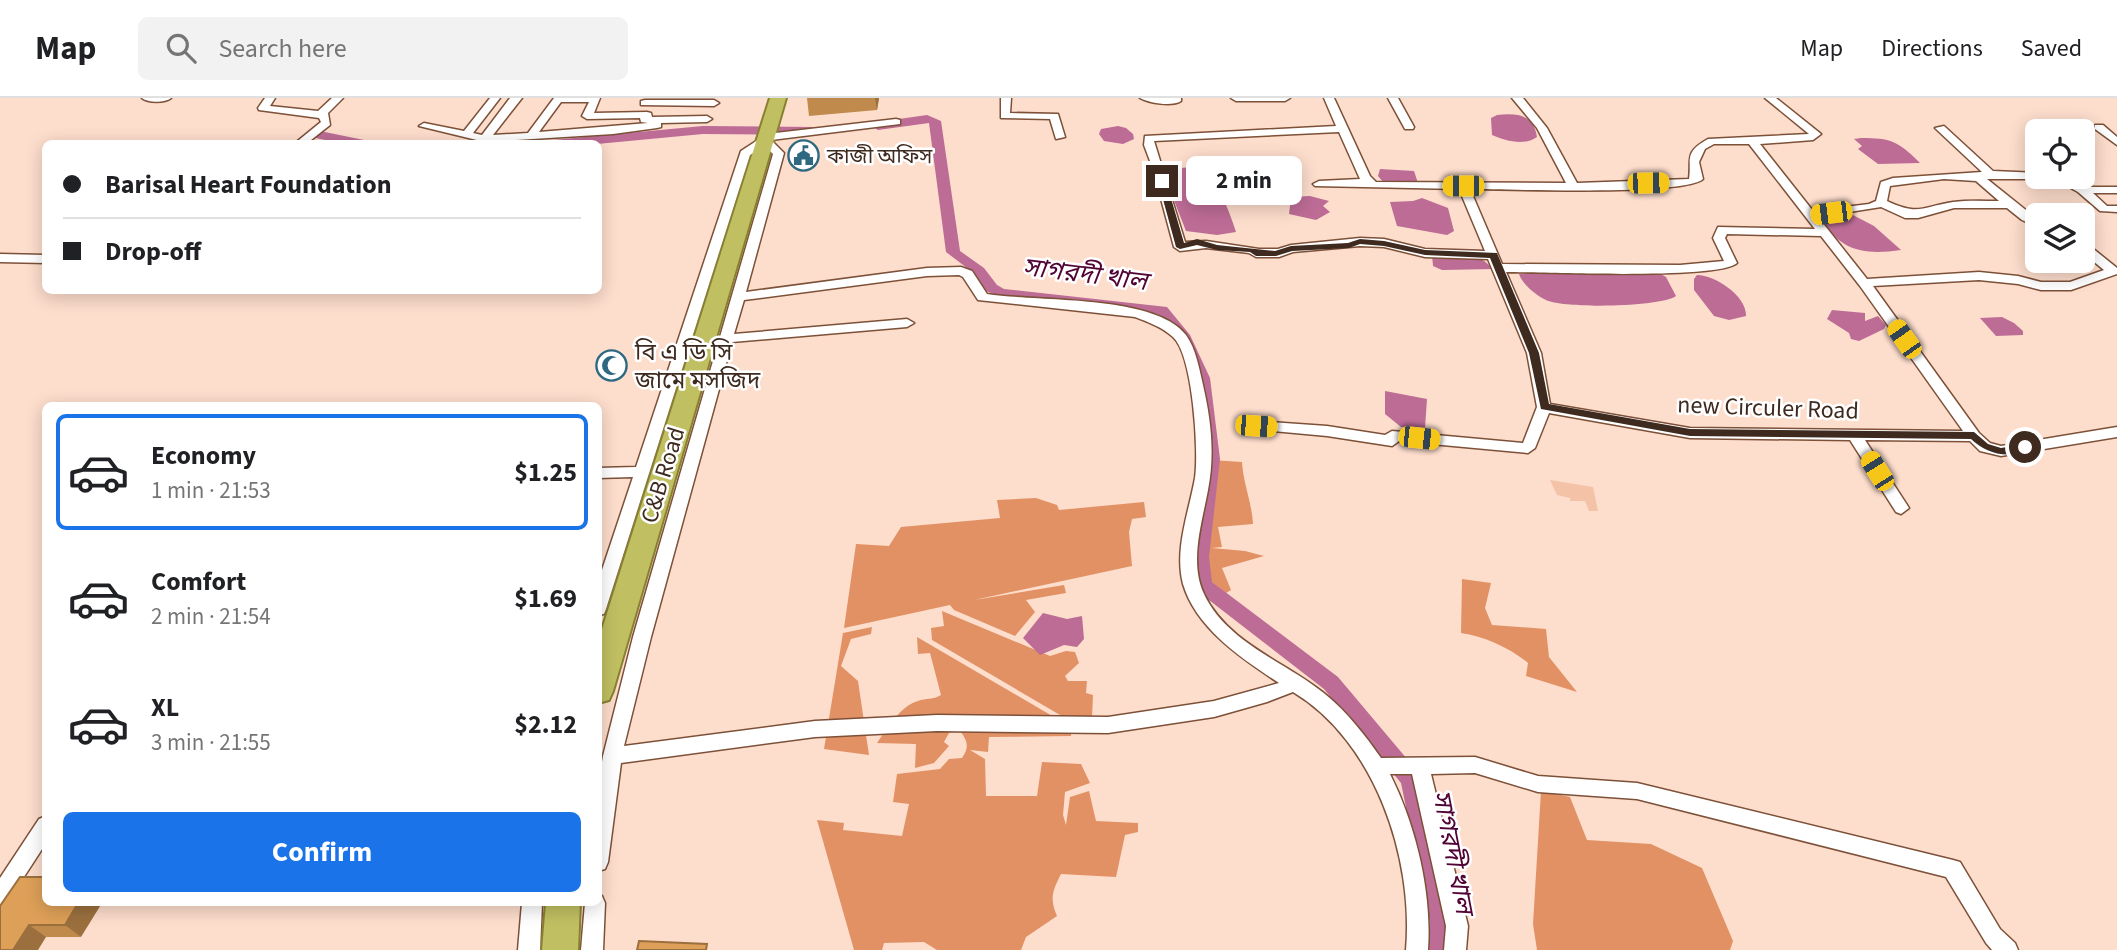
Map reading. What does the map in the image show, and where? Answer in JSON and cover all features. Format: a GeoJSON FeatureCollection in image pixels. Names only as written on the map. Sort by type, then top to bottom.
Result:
{"type":"FeatureCollection","features":[{"type":"Feature","properties":{"kind":"highway","name":"C&B Road"},"geometry":{"type":"LineString","coordinates":[[602,678],[778,98]]}},
{"type":"Feature","properties":{"kind":"highway"},"geometry":{"type":"LineString","coordinates":[[560,950],[563,906]]}},
{"type":"Feature","properties":{"kind":"street"},"geometry":{"type":"LineString","coordinates":[[147,98],[166,98]]}},
{"type":"Feature","properties":{"kind":"street"},"geometry":{"type":"LineString","coordinates":[[270,98],[263,108],[323,115]]}},
{"type":"Feature","properties":{"kind":"street"},"geometry":{"type":"LineString","coordinates":[[323,115],[338,98]]}},
{"type":"Feature","properties":{"kind":"street"},"geometry":{"type":"LineString","coordinates":[[467,134],[495,98]]}},
{"type":"Feature","properties":{"kind":"street"},"geometry":{"type":"LineString","coordinates":[[485,139],[517,98]]}},
{"type":"Feature","properties":{"kind":"street"},"geometry":{"type":"LineString","coordinates":[[1006,98],[1005,117],[1054,116],[1060,137]]}},
{"type":"Feature","properties":{"kind":"street"},"geometry":{"type":"LineString","coordinates":[[1145,98],[1176,101],[1176,98]]}},
{"type":"Feature","properties":{"kind":"street"},"geometry":{"type":"LineString","coordinates":[[1236,98],[1285,98]]}},
{"type":"Feature","properties":{"kind":"street"},"geometry":{"type":"LineString","coordinates":[[1329,98],[1364,178],[1373,185],[1463,186],[1692,182],[1697,179],[1693,162],[1701,147],[1712,141],[1814,138],[1816,134],[1770,98]]}},
{"type":"Feature","properties":{"kind":"street"},"geometry":{"type":"LineString","coordinates":[[1394,98],[1409,127]]}},
{"type":"Feature","properties":{"kind":"street"},"geometry":{"type":"LineString","coordinates":[[1517,98],[1548,137],[1573,186]]}},
{"type":"Feature","properties":{"kind":"street"},"geometry":{"type":"LineString","coordinates":[[531,136],[558,99],[596,99],[587,116],[647,115],[645,120],[706,121],[715,100],[643,100],[640,115]]}},
{"type":"Feature","properties":{"kind":"street"},"geometry":{"type":"LineString","coordinates":[[304,140],[326,123],[323,115]]}},
{"type":"Feature","properties":{"kind":"street"},"geometry":{"type":"LineString","coordinates":[[602,597],[745,153],[768,133],[896,122]]}},
{"type":"Feature","properties":{"kind":"street"},"geometry":{"type":"LineString","coordinates":[[424,126],[485,139],[613,131],[657,125]]}},
{"type":"Feature","properties":{"kind":"street"},"geometry":{"type":"LineString","coordinates":[[2099,127],[2117,142]]}},
{"type":"Feature","properties":{"kind":"street"},"geometry":{"type":"LineString","coordinates":[[1940,128],[2009,204],[2025,217]]}},
{"type":"Feature","properties":{"kind":"street"},"geometry":{"type":"LineString","coordinates":[[1343,129],[1149,138],[1149,145],[1160,169],[1180,247],[1197,242],[1252,250],[1256,253],[1276,253],[1360,242],[1384,243],[1425,253],[1496,262],[1680,269],[1731,263],[1719,238],[1722,230],[1824,233]]}},
{"type":"Feature","properties":{"kind":"street"},"geometry":{"type":"LineString","coordinates":[[602,831],[612,755],[642,637],[779,153],[768,133]]}},
{"type":"Feature","properties":{"kind":"street"},"geometry":{"type":"LineString","coordinates":[[1752,141],[1864,283],[1974,436]]}},
{"type":"Feature","properties":{"kind":"street"},"geometry":{"type":"LineString","coordinates":[[1881,203],[1885,184],[1893,181],[1944,176],[2025,176]]}},
{"type":"Feature","properties":{"kind":"street"},"geometry":{"type":"LineString","coordinates":[[1319,184],[1370,182]]}},
{"type":"Feature","properties":{"kind":"street"},"geometry":{"type":"LineString","coordinates":[[1256,426],[1327,431],[1392,442],[1392,436],[1528,449],[1544,407],[1534,353],[1463,186]]}},
{"type":"Feature","properties":{"kind":"street"},"geometry":{"type":"LineString","coordinates":[[2082,190],[2117,190]]}},
{"type":"Feature","properties":{"kind":"street"},"geometry":{"type":"LineString","coordinates":[[2082,190],[2104,209],[2117,209]]}},
{"type":"Feature","properties":{"kind":"street"},"geometry":{"type":"LineString","coordinates":[[1810,215],[1872,207],[1881,203],[1905,214],[1918,214],[1954,205],[2009,204]]}},
{"type":"Feature","properties":{"kind":"street"},"geometry":{"type":"LineString","coordinates":[[1864,283],[1979,276],[2018,280],[2041,286],[2071,286],[2113,271],[2095,256]]}},
{"type":"Feature","properties":{"kind":"street"},"geometry":{"type":"LineString","coordinates":[[0,258],[42,259]]}},
{"type":"Feature","properties":{"kind":"street"},"geometry":{"type":"LineString","coordinates":[[738,297],[927,272],[961,271],[968,274],[983,297],[1110,309],[1164,321],[1181,336],[1195,382],[1205,453],[1190,557],[1190,580],[1195,599],[1228,633],[1294,684],[1320,700],[1376,766],[1392,800],[1409,868],[1420,932],[1417,950]]}},
{"type":"Feature","properties":{"kind":"street"},"geometry":{"type":"LineString","coordinates":[[725,339],[907,323]]}},
{"type":"Feature","properties":{"kind":"street","name":"new Circuler Road"},"geometry":{"type":"LineString","coordinates":[[1544,407],[1690,433],[1974,436],[1985,447],[2001,451],[2117,432]]}},
{"type":"Feature","properties":{"kind":"street"},"geometry":{"type":"LineString","coordinates":[[1854,433],[1900,508]]}},
{"type":"Feature","properties":{"kind":"street"},"geometry":{"type":"LineString","coordinates":[[602,473],[644,472]]}},
{"type":"Feature","properties":{"kind":"street"},"geometry":{"type":"LineString","coordinates":[[612,755],[815,729],[937,723],[1108,725],[1214,709],[1267,695],[1294,684]]}},
{"type":"Feature","properties":{"kind":"street"},"geometry":{"type":"LineString","coordinates":[[1419,765],[1457,926],[1455,950]]}},
{"type":"Feature","properties":{"kind":"street"},"geometry":{"type":"LineString","coordinates":[[1376,766],[1475,765],[1538,784],[1637,791],[1953,869],[1993,936],[2007,950]]}},
{"type":"Feature","properties":{"kind":"street"},"geometry":{"type":"LineString","coordinates":[[0,896],[42,831]]}},
{"type":"Feature","properties":{"kind":"street"},"geometry":{"type":"LineString","coordinates":[[529,950],[533,906]]}},
{"type":"Feature","properties":{"kind":"street"},"geometry":{"type":"LineString","coordinates":[[592,950],[595,906]]}},
{"type":"Feature","properties":{"kind":"shaded area"},"geometry":{"type":"Polygon","coordinates":[[[1511,114],[1528,119],[1537,137],[1521,142],[1492,135],[1491,118],[1511,114]]]}},
{"type":"Feature","properties":{"kind":"shaded area"},"geometry":{"type":"Polygon","coordinates":[[[1118,126],[1126,128],[1133,134],[1134,139],[1123,144],[1104,141],[1099,134],[1101,129],[1118,126]]]}},
{"type":"Feature","properties":{"kind":"shaded area"},"geometry":{"type":"Polygon","coordinates":[[[1854,139],[1894,142],[1920,163],[1878,164],[1858,149],[1862,146],[1854,139]]]}},
{"type":"Feature","properties":{"kind":"shaded area"},"geometry":{"type":"Polygon","coordinates":[[[1205,166],[1223,198],[1236,232],[1217,235],[1186,231],[1164,175],[1168,169],[1205,166]]]}},
{"type":"Feature","properties":{"kind":"shaded area"},"geometry":{"type":"Polygon","coordinates":[[[1380,169],[1414,171],[1418,183],[1384,183],[1378,176],[1380,169]]]}},
{"type":"Feature","properties":{"kind":"shaded area"},"geometry":{"type":"Polygon","coordinates":[[[1310,196],[1329,201],[1323,206],[1330,212],[1316,220],[1289,214],[1291,197],[1310,196]]]}},
{"type":"Feature","properties":{"kind":"shaded area"},"geometry":{"type":"Polygon","coordinates":[[[1422,198],[1448,208],[1454,231],[1447,235],[1397,226],[1390,202],[1422,198]]]}},
{"type":"Feature","properties":{"kind":"shaded area"},"geometry":{"type":"Polygon","coordinates":[[[1851,214],[1874,226],[1901,250],[1876,252],[1855,249],[1837,238],[1822,219],[1851,214]]]}},
{"type":"Feature","properties":{"kind":"shaded area"},"geometry":{"type":"Polygon","coordinates":[[[1432,255],[1478,256],[1494,269],[1442,270],[1433,266],[1432,255]]]}},
{"type":"Feature","properties":{"kind":"shaded area"},"geometry":{"type":"Polygon","coordinates":[[[1548,271],[1659,273],[1666,277],[1676,296],[1652,303],[1592,306],[1556,303],[1534,293],[1519,274],[1548,271]]]}},
{"type":"Feature","properties":{"kind":"shaded area"},"geometry":{"type":"Polygon","coordinates":[[[1697,275],[1729,288],[1741,301],[1746,316],[1729,320],[1714,316],[1694,290],[1694,279],[1697,275]]]}},
{"type":"Feature","properties":{"kind":"shaded area"},"geometry":{"type":"Polygon","coordinates":[[[1832,310],[1865,313],[1865,321],[1878,316],[1886,325],[1884,329],[1859,341],[1851,339],[1849,333],[1827,319],[1832,310]]]}},
{"type":"Feature","properties":{"kind":"shaded area"},"geometry":{"type":"Polygon","coordinates":[[[2002,317],[2014,323],[2023,331],[2023,335],[1996,336],[1980,318],[2002,317]]]}},
{"type":"Feature","properties":{"kind":"shaded area"},"geometry":{"type":"Polygon","coordinates":[[[1385,391],[1427,399],[1425,428],[1401,427],[1385,414],[1385,391]]]}},
{"type":"Feature","properties":{"kind":"shaded area"},"geometry":{"type":"Polygon","coordinates":[[[1211,460],[1242,462],[1253,524],[1218,527],[1222,547],[1212,548],[1264,556],[1222,568],[1231,590],[1226,593],[1203,575],[1200,547],[1211,460]]]}},
{"type":"Feature","properties":{"kind":"shaded area"},"geometry":{"type":"Polygon","coordinates":[[[1550,480],[1593,487],[1598,511],[1589,511],[1585,501],[1570,501],[1570,498],[1557,495],[1550,480]]]}},
{"type":"Feature","properties":{"kind":"shaded area"},"geometry":{"type":"Polygon","coordinates":[[[1036,498],[1057,505],[1059,510],[1144,502],[1146,517],[1132,519],[1129,532],[1132,566],[974,600],[1064,585],[1066,593],[1026,600],[1035,612],[1015,636],[954,610],[950,605],[844,628],[856,544],[889,546],[901,527],[1000,518],[997,500],[1036,498]]]}},
{"type":"Feature","properties":{"kind":"shaded area"},"geometry":{"type":"Polygon","coordinates":[[[1462,579],[1491,583],[1485,608],[1492,625],[1546,629],[1549,657],[1577,692],[1526,676],[1528,663],[1513,652],[1488,640],[1461,633],[1462,579]]]}},
{"type":"Feature","properties":{"kind":"shaded area"},"geometry":{"type":"Polygon","coordinates":[[[942,611],[1050,656],[1066,651],[1075,652],[1079,663],[1065,676],[1068,681],[1087,681],[1086,693],[1093,695],[1092,717],[1072,722],[932,640],[931,628],[944,626],[942,611]]]}},
{"type":"Feature","properties":{"kind":"shaded area"},"geometry":{"type":"Polygon","coordinates":[[[1043,613],[1067,619],[1082,616],[1084,639],[1077,647],[1064,645],[1040,655],[1023,638],[1043,613]]]}},
{"type":"Feature","properties":{"kind":"shaded area"},"geometry":{"type":"Polygon","coordinates":[[[872,627],[871,634],[851,639],[841,666],[858,681],[869,755],[824,749],[843,633],[872,627]]]}},
{"type":"Feature","properties":{"kind":"shaded area"},"geometry":{"type":"Polygon","coordinates":[[[917,637],[1071,727],[1071,736],[989,737],[988,752],[970,750],[985,759],[986,796],[1037,796],[1042,762],[1081,764],[1090,783],[1065,792],[1063,815],[1066,825],[1070,797],[1089,791],[1096,821],[1138,823],[1138,832],[1125,835],[1116,877],[1061,874],[1053,894],[1057,916],[1026,937],[1021,950],[937,950],[924,942],[884,943],[882,950],[854,950],[817,820],[844,823],[843,830],[902,836],[909,804],[893,802],[897,774],[940,769],[949,759],[962,758],[967,746],[958,728],[949,733],[944,742],[949,746],[934,763],[915,768],[916,744],[877,743],[906,707],[941,695],[930,653],[918,654],[917,637]]]}},
{"type":"Feature","properties":{"kind":"shaded area"},"geometry":{"type":"Polygon","coordinates":[[[1541,791],[1570,797],[1587,840],[1651,844],[1702,868],[1733,941],[1730,950],[1537,950],[1533,924],[1541,791]]]}},
{"type":"Feature","properties":{"kind":"building"},"geometry":{"type":"Polygon","coordinates":[[[20,877],[42,877],[42,906],[76,906],[65,925],[29,925],[13,950],[0,950],[0,906],[20,877]]]}},
{"type":"Feature","properties":{"kind":"building"},"geometry":{"type":"Polygon","coordinates":[[[639,941],[707,944],[706,950],[637,950],[639,941]]]}},
{"type":"Feature","properties":{"kind":"waterway","name":"সাগরদী খাল"},"geometry":{"type":"LineString","coordinates":[[878,126],[927,118],[935,121],[953,252],[980,271],[991,288],[1001,293],[1162,310],[1183,335],[1202,378],[1212,459],[1200,557],[1203,585],[1331,683],[1411,779],[1442,924],[1440,950]]}},
{"type":"Feature","properties":{"kind":"waterway","name":"সাগরদী খাল"},"geometry":{"type":"LineString","coordinates":[[596,140],[703,130],[815,131]]}},
{"type":"Feature","properties":{"kind":"waterway","name":"সাগরদী খাল"},"geometry":{"type":"LineString","coordinates":[[315,134],[344,140]]}},
{"type":"Feature","properties":{"kind":"place","name":"কাজী অফিস"},"geometry":{"type":"Point","coordinates":[804,156]}},
{"type":"Feature","properties":{"kind":"place","name":"বি এ ডি সি জামে মসজিদ"},"geometry":{"type":"Point","coordinates":[612,366]}},
{"type":"Feature","properties":{"kind":"route"},"geometry":{"type":"LineString","coordinates":[[1162,181],[1180,247],[1197,242],[1252,250],[1256,253],[1279,253],[1291,249],[1360,242],[1384,243],[1425,253],[1493,255],[1534,353],[1544,407],[1690,433],[1974,436],[1985,447],[2001,451],[2025,447]]}}]}
